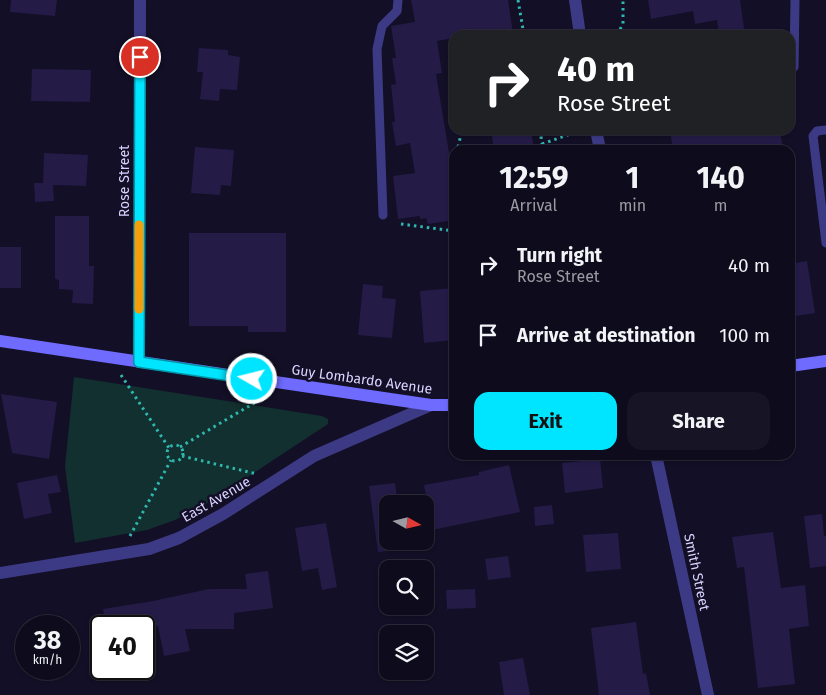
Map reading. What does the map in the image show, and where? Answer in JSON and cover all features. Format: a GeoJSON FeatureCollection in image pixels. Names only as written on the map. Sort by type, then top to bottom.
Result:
{"type":"FeatureCollection","features":[{"type":"Feature","properties":{"kind":"street","name":"Rose Street"},"geometry":{"type":"LineString","coordinates":[[139,362],[140,0]]}},
{"type":"Feature","properties":{"kind":"street"},"geometry":{"type":"LineString","coordinates":[[575,0],[579,30]]}},
{"type":"Feature","properties":{"kind":"street","name":"Guy Lombardo Avenue"},"geometry":{"type":"LineString","coordinates":[[0,341],[431,405],[449,405]]}},
{"type":"Feature","properties":{"kind":"street"},"geometry":{"type":"LineString","coordinates":[[795,365],[826,361]]}},
{"type":"Feature","properties":{"kind":"street","name":"East Avenue"},"geometry":{"type":"LineString","coordinates":[[0,573],[149,549],[179,538],[223,514],[314,456],[431,405]]}},
{"type":"Feature","properties":{"kind":"street","name":"Smith Street"},"geometry":{"type":"LineString","coordinates":[[657,460],[708,695]]}},
{"type":"Feature","properties":{"kind":"lane"},"geometry":{"type":"LineString","coordinates":[[383,215],[377,49],[382,26],[397,11],[398,0]]}},
{"type":"Feature","properties":{"kind":"lane"},"geometry":{"type":"LineString","coordinates":[[794,0],[794,30]]}},
{"type":"Feature","properties":{"kind":"lane"},"geometry":{"type":"LineString","coordinates":[[826,130],[817,131],[813,136],[826,243]]}},
{"type":"Feature","properties":{"kind":"path"},"geometry":{"type":"LineString","coordinates":[[518,0],[523,30]]}},
{"type":"Feature","properties":{"kind":"path"},"geometry":{"type":"LineString","coordinates":[[620,30],[623,24],[623,0]]}},
{"type":"Feature","properties":{"kind":"path"},"geometry":{"type":"LineString","coordinates":[[541,135],[542,144],[568,135]]}},
{"type":"Feature","properties":{"kind":"path"},"geometry":{"type":"LineString","coordinates":[[401,224],[449,230]]}},
{"type":"Feature","properties":{"kind":"path"},"geometry":{"type":"LineString","coordinates":[[110,358],[168,448],[168,456],[171,460]]}},
{"type":"Feature","properties":{"kind":"path"},"geometry":{"type":"LineString","coordinates":[[168,448],[173,445],[180,446],[288,384]]}},
{"type":"Feature","properties":{"kind":"path"},"geometry":{"type":"LineString","coordinates":[[171,460],[179,460],[182,456],[183,451],[180,446]]}},
{"type":"Feature","properties":{"kind":"path"},"geometry":{"type":"LineString","coordinates":[[182,456],[279,478]]}},
{"type":"Feature","properties":{"kind":"path"},"geometry":{"type":"LineString","coordinates":[[120,554],[171,460]]}},
{"type":"Feature","properties":{"kind":"green space"},"geometry":{"type":"Polygon","coordinates":[[[74,377],[322,416],[328,419],[328,424],[208,503],[175,520],[147,530],[75,543],[65,467],[74,377]]]}},
{"type":"Feature","properties":{"kind":"building"},"geometry":{"type":"Polygon","coordinates":[[[11,0],[57,0],[55,16],[10,12],[11,0]]]}},
{"type":"Feature","properties":{"kind":"building"},"geometry":{"type":"Polygon","coordinates":[[[411,0],[508,0],[513,30],[449,30],[449,39],[437,41],[442,73],[436,74],[449,153],[449,221],[428,224],[426,218],[420,219],[420,216],[398,219],[393,176],[415,173],[410,143],[396,146],[392,122],[395,122],[391,85],[396,84],[392,58],[396,58],[391,26],[415,22],[411,0]]]}},
{"type":"Feature","properties":{"kind":"building"},"geometry":{"type":"Polygon","coordinates":[[[648,0],[740,0],[744,30],[718,30],[717,20],[695,24],[693,11],[651,19],[648,0]]]}},
{"type":"Feature","properties":{"kind":"building"},"geometry":{"type":"Polygon","coordinates":[[[199,48],[228,50],[228,55],[240,57],[237,90],[220,89],[219,101],[200,99],[203,72],[197,72],[199,48]]]}},
{"type":"Feature","properties":{"kind":"building"},"geometry":{"type":"Polygon","coordinates":[[[32,69],[91,70],[90,102],[31,101],[32,69]]]}},
{"type":"Feature","properties":{"kind":"building"},"geometry":{"type":"Polygon","coordinates":[[[492,135],[532,135],[533,145],[493,145],[492,135]]]}},
{"type":"Feature","properties":{"kind":"building"},"geometry":{"type":"Polygon","coordinates":[[[671,135],[781,135],[782,145],[672,145],[671,135]]]}},
{"type":"Feature","properties":{"kind":"building"},"geometry":{"type":"Polygon","coordinates":[[[195,147],[234,150],[231,186],[221,185],[220,195],[191,193],[195,147]]]}},
{"type":"Feature","properties":{"kind":"building"},"geometry":{"type":"Polygon","coordinates":[[[44,153],[88,155],[86,186],[53,185],[54,201],[35,202],[34,183],[43,183],[44,153]]]}},
{"type":"Feature","properties":{"kind":"building"},"geometry":{"type":"Polygon","coordinates":[[[55,216],[89,216],[89,266],[94,266],[93,304],[72,303],[73,290],[59,289],[59,280],[55,279],[55,216]]]}},
{"type":"Feature","properties":{"kind":"building"},"geometry":{"type":"Polygon","coordinates":[[[189,233],[286,233],[286,332],[248,332],[248,326],[189,326],[189,233]]]}},
{"type":"Feature","properties":{"kind":"building"},"geometry":{"type":"Polygon","coordinates":[[[0,247],[21,247],[21,288],[0,288],[0,247]]]}},
{"type":"Feature","properties":{"kind":"building"},"geometry":{"type":"Polygon","coordinates":[[[807,261],[815,313],[795,316],[795,263],[807,261]]]}},
{"type":"Feature","properties":{"kind":"building"},"geometry":{"type":"Polygon","coordinates":[[[363,284],[383,286],[382,298],[396,299],[392,338],[358,335],[363,284]]]}},
{"type":"Feature","properties":{"kind":"building"},"geometry":{"type":"Polygon","coordinates":[[[449,288],[449,340],[424,343],[420,291],[449,288]]]}},
{"type":"Feature","properties":{"kind":"building"},"geometry":{"type":"Polygon","coordinates":[[[1,394],[57,402],[49,459],[12,453],[1,394]]]}},
{"type":"Feature","properties":{"kind":"building"},"geometry":{"type":"Polygon","coordinates":[[[600,460],[603,488],[565,493],[562,463],[600,460]]]}},
{"type":"Feature","properties":{"kind":"building"},"geometry":{"type":"Polygon","coordinates":[[[509,465],[520,512],[434,530],[434,495],[426,495],[424,485],[479,475],[479,472],[509,465]]]}},
{"type":"Feature","properties":{"kind":"building"},"geometry":{"type":"Polygon","coordinates":[[[57,475],[61,492],[48,494],[52,513],[24,519],[17,483],[57,475]]]}},
{"type":"Feature","properties":{"kind":"building"},"geometry":{"type":"Polygon","coordinates":[[[395,483],[397,495],[379,495],[379,550],[388,551],[378,552],[369,486],[395,483]]]}},
{"type":"Feature","properties":{"kind":"building"},"geometry":{"type":"Polygon","coordinates":[[[552,505],[554,524],[535,526],[534,507],[552,505]]]}},
{"type":"Feature","properties":{"kind":"building"},"geometry":{"type":"Polygon","coordinates":[[[822,514],[824,536],[826,536],[826,566],[810,568],[804,516],[822,514]]]}},
{"type":"Feature","properties":{"kind":"building"},"geometry":{"type":"Polygon","coordinates":[[[326,523],[337,587],[322,590],[318,568],[302,571],[295,528],[326,523]]]}},
{"type":"Feature","properties":{"kind":"building"},"geometry":{"type":"Polygon","coordinates":[[[773,532],[781,588],[805,585],[809,626],[789,629],[795,684],[758,688],[744,567],[737,568],[732,537],[773,532]]]}},
{"type":"Feature","properties":{"kind":"building"},"geometry":{"type":"Polygon","coordinates":[[[618,533],[621,569],[586,572],[583,535],[618,533]]]}},
{"type":"Feature","properties":{"kind":"building"},"geometry":{"type":"Polygon","coordinates":[[[508,556],[511,577],[488,580],[485,559],[508,556]]]}},
{"type":"Feature","properties":{"kind":"building"},"geometry":{"type":"Polygon","coordinates":[[[268,571],[273,608],[234,613],[234,629],[185,629],[190,651],[164,656],[158,626],[155,626],[155,615],[104,615],[103,609],[209,589],[247,589],[245,574],[268,571]]]}},
{"type":"Feature","properties":{"kind":"building"},"geometry":{"type":"Polygon","coordinates":[[[475,589],[476,608],[447,609],[446,590],[475,589]]]}},
{"type":"Feature","properties":{"kind":"building"},"geometry":{"type":"Polygon","coordinates":[[[636,622],[643,674],[646,673],[650,695],[599,695],[591,628],[636,622]]]}},
{"type":"Feature","properties":{"kind":"building"},"geometry":{"type":"Polygon","coordinates":[[[523,658],[530,695],[504,695],[499,662],[523,658]]]}},
{"type":"Feature","properties":{"kind":"slow traffic"},"geometry":{"type":"LineString","coordinates":[[139,225],[139,309]]}},
{"type":"Feature","properties":{"kind":"route"},"geometry":{"type":"LineString","coordinates":[[140,57],[139,362],[252,379]]}}]}
